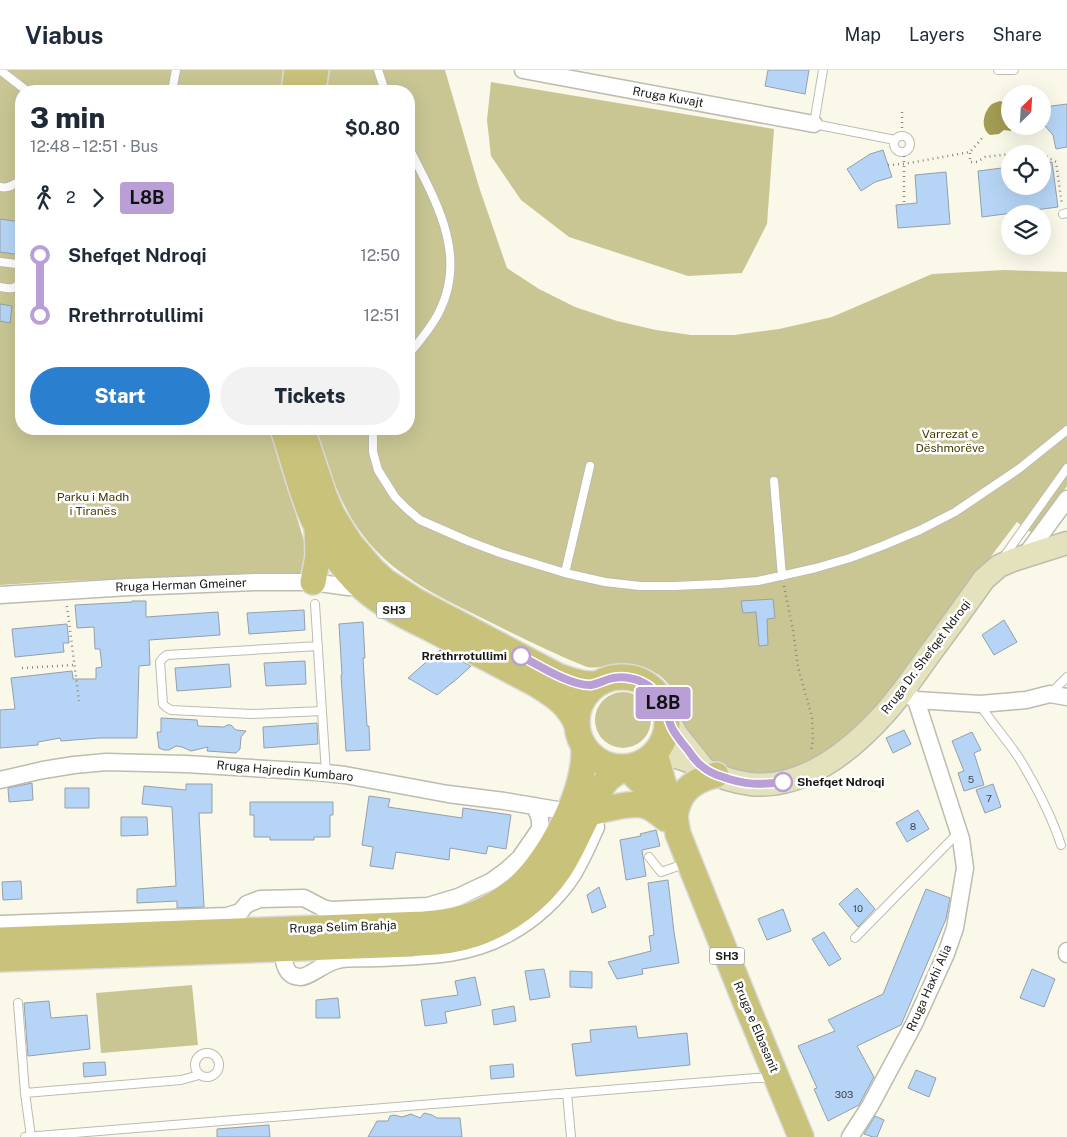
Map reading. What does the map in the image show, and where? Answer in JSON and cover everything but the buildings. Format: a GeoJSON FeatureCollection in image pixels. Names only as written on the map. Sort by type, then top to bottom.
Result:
{"type":"FeatureCollection","features":[{"type":"Feature","properties":{"kind":"main road"},"geometry":{"type":"LineString","coordinates":[[295,85],[297,70]]}},
{"type":"Feature","properties":{"kind":"main road"},"geometry":{"type":"LineString","coordinates":[[313,85],[316,70]]}},
{"type":"Feature","properties":{"kind":"main road","name":"SH3"},"geometry":{"type":"LineString","coordinates":[[285,435],[305,500],[317,526],[334,554],[370,595],[403,616],[550,693],[566,706],[573,715],[580,736],[594,758],[600,762],[624,768]]}},
{"type":"Feature","properties":{"kind":"main road","name":"SH3"},"geometry":{"type":"LineString","coordinates":[[304,435],[324,496],[332,514],[350,543],[385,581],[416,601],[558,676],[580,684],[590,685],[621,677],[636,679],[648,685],[659,696],[666,708],[667,716]]}},
{"type":"Feature","properties":{"kind":"main road"},"geometry":{"type":"LineString","coordinates":[[314,593],[318,556],[317,526]]}},
{"type":"Feature","properties":{"kind":"main road","name":"Rruga Dr. Shefqet Ndroqi"},"geometry":{"type":"LineString","coordinates":[[656,752],[693,762],[737,782],[751,784],[783,782],[808,774],[822,767],[867,732],[886,712],[909,696],[984,579],[999,566],[1067,543]]}},
{"type":"Feature","properties":{"kind":"main road"},"geometry":{"type":"LineString","coordinates":[[580,736],[577,718],[581,704],[589,692],[600,683]]}},
{"type":"Feature","properties":{"kind":"main road"},"geometry":{"type":"LineString","coordinates":[[624,768],[642,763],[663,744],[668,723],[667,716]]}},
{"type":"Feature","properties":{"kind":"main road"},"geometry":{"type":"LineString","coordinates":[[578,813],[637,805],[650,808],[673,823],[679,800],[694,783],[708,777],[709,770],[676,734],[667,716]]}},
{"type":"Feature","properties":{"kind":"main road","name":"Rruga Selim Brahja"},"geometry":{"type":"LineString","coordinates":[[0,959],[411,944],[444,941],[472,935],[503,922],[526,906],[559,871],[572,849],[578,813],[575,798],[584,764],[580,736]]}},
{"type":"Feature","properties":{"kind":"main road","name":"Rruga e Elbasanit"},"geometry":{"type":"LineString","coordinates":[[656,752],[673,823],[801,1137]]}},
{"type":"Feature","properties":{"kind":"main road","name":"Rruga Selim Brahja"},"geometry":{"type":"LineString","coordinates":[[0,940],[424,924],[454,920],[472,915],[511,893],[536,867],[558,833],[609,778],[624,768]]}},
{"type":"Feature","properties":{"kind":"main road","name":"Rruga e Elbasanit"},"geometry":{"type":"LineString","coordinates":[[624,768],[647,788],[673,823]]}},
{"type":"Feature","properties":{"kind":"main road"},"geometry":{"type":"LineString","coordinates":[[428,906],[463,903],[536,867]]}},
{"type":"Feature","properties":{"kind":"street","name":"Rruga Kuvajt"},"geometry":{"type":"LineString","coordinates":[[523,70],[814,124]]}},
{"type":"Feature","properties":{"kind":"street"},"geometry":{"type":"LineString","coordinates":[[1025,556],[1067,499]]}},
{"type":"Feature","properties":{"kind":"street","name":"Rruga Herman Gmeiner"},"geometry":{"type":"LineString","coordinates":[[0,595],[257,582],[314,593],[348,587],[362,587]]}},
{"type":"Feature","properties":{"kind":"street"},"geometry":{"type":"LineString","coordinates":[[909,696],[980,704],[1026,700],[1050,694],[1067,697]]}},
{"type":"Feature","properties":{"kind":"street","name":"Rruga Haxhi Alia"},"geometry":{"type":"LineString","coordinates":[[850,1137],[870,1106],[914,1024],[946,954],[955,928],[965,868],[961,839],[909,696]]}},
{"type":"Feature","properties":{"kind":"street","name":"Rruga Hajredin Kumbaro"},"geometry":{"type":"LineString","coordinates":[[0,780],[43,770],[106,762],[186,764],[326,772],[448,794],[578,813]]}},
{"type":"Feature","properties":{"kind":"street","name":"Rruga Selim Brahja"},"geometry":{"type":"LineString","coordinates":[[0,924],[227,916],[240,912],[247,904],[260,899],[280,905],[304,898],[331,910],[428,906],[458,897],[492,881],[520,858],[540,829],[540,819],[534,806]]}},
{"type":"Feature","properties":{"kind":"street"},"geometry":{"type":"LineString","coordinates":[[284,961],[286,971],[293,977],[303,978],[338,960],[437,956],[469,950],[509,933],[535,915],[572,876],[596,827],[594,818],[578,813]]}},
{"type":"Feature","properties":{"kind":"lane"},"geometry":{"type":"LineString","coordinates":[[0,70],[19,85]]}},
{"type":"Feature","properties":{"kind":"lane"},"geometry":{"type":"LineString","coordinates":[[173,85],[176,70]]}},
{"type":"Feature","properties":{"kind":"lane"},"geometry":{"type":"LineString","coordinates":[[378,70],[383,85]]}},
{"type":"Feature","properties":{"kind":"lane"},"geometry":{"type":"LineString","coordinates":[[823,70],[814,124],[908,139],[908,148],[904,151],[899,151],[895,148],[898,138]]}},
{"type":"Feature","properties":{"kind":"lane"},"geometry":{"type":"LineString","coordinates":[[998,70],[1014,70]]}},
{"type":"Feature","properties":{"kind":"lane"},"geometry":{"type":"LineString","coordinates":[[415,161],[443,220],[450,247],[451,268],[449,288],[440,311],[415,346]]}},
{"type":"Feature","properties":{"kind":"lane"},"geometry":{"type":"LineString","coordinates":[[0,187],[4,188],[15,184]]}},
{"type":"Feature","properties":{"kind":"lane"},"geometry":{"type":"LineString","coordinates":[[0,262],[15,264]]}},
{"type":"Feature","properties":{"kind":"lane"},"geometry":{"type":"LineString","coordinates":[[0,287],[10,289],[15,288]]}},
{"type":"Feature","properties":{"kind":"lane"},"geometry":{"type":"LineString","coordinates":[[373,435],[373,452],[378,470],[395,496],[406,509],[420,520],[476,544],[565,573],[614,583],[640,586],[674,586],[758,581],[850,558],[920,530],[955,512],[1020,468],[1067,430]]}},
{"type":"Feature","properties":{"kind":"lane"},"geometry":{"type":"LineString","coordinates":[[565,573],[590,466]]}},
{"type":"Feature","properties":{"kind":"lane"},"geometry":{"type":"LineString","coordinates":[[999,566],[1006,553],[1067,468]]}},
{"type":"Feature","properties":{"kind":"lane"},"geometry":{"type":"LineString","coordinates":[[774,481],[782,576]]}},
{"type":"Feature","properties":{"kind":"lane"},"geometry":{"type":"LineString","coordinates":[[314,593],[326,772]]}},
{"type":"Feature","properties":{"kind":"lane"},"geometry":{"type":"LineString","coordinates":[[318,646],[167,655],[160,662],[163,704],[171,710],[252,714],[322,712]]}},
{"type":"Feature","properties":{"kind":"lane"},"geometry":{"type":"LineString","coordinates":[[1050,694],[1067,677]]}},
{"type":"Feature","properties":{"kind":"lane"},"geometry":{"type":"LineString","coordinates":[[980,704],[1019,759],[1043,800],[1054,823],[1061,845]]}},
{"type":"Feature","properties":{"kind":"lane"},"geometry":{"type":"LineString","coordinates":[[855,938],[958,832]]}},
{"type":"Feature","properties":{"kind":"lane"},"geometry":{"type":"LineString","coordinates":[[649,857],[660,872],[688,862]]}},
{"type":"Feature","properties":{"kind":"lane"},"geometry":{"type":"LineString","coordinates":[[18,1003],[25,1092],[31,1137]]}},
{"type":"Feature","properties":{"kind":"lane"},"geometry":{"type":"LineString","coordinates":[[25,1092],[181,1080],[199,1075]]}},
{"type":"Feature","properties":{"kind":"lane"},"geometry":{"type":"LineString","coordinates":[[25,1137],[756,1078],[777,1078]]}},
{"type":"Feature","properties":{"kind":"lane"},"geometry":{"type":"LineString","coordinates":[[568,1093],[571,1137]]}},
{"type":"Feature","properties":{"kind":"path"},"geometry":{"type":"LineString","coordinates":[[898,138],[902,112]]}},
{"type":"Feature","properties":{"kind":"path"},"geometry":{"type":"LineString","coordinates":[[888,165],[904,164],[970,152],[984,136]]}},
{"type":"Feature","properties":{"kind":"path"},"geometry":{"type":"LineString","coordinates":[[904,151],[904,204]]}},
{"type":"Feature","properties":{"kind":"path"},"geometry":{"type":"LineString","coordinates":[[970,152],[970,162],[977,162],[985,157],[1001,155]]}},
{"type":"Feature","properties":{"kind":"path"},"geometry":{"type":"LineString","coordinates":[[1051,159],[1056,162],[1065,213]]}},
{"type":"Feature","properties":{"kind":"path"},"geometry":{"type":"LineString","coordinates":[[782,576],[798,667],[812,717],[813,739],[808,774]]}},
{"type":"Feature","properties":{"kind":"path"},"geometry":{"type":"LineString","coordinates":[[69,619],[79,701]]}},
{"type":"Feature","properties":{"kind":"path"},"geometry":{"type":"LineString","coordinates":[[22,668],[74,665]]}},
{"type":"Feature","properties":{"kind":"green space","name":"Parku i Madh i Tiranës"},"geometry":{"type":"Polygon","coordinates":[[[0,70],[286,70],[283,85],[15,85],[15,435],[273,435],[308,554],[301,573],[0,585],[0,70]]]}},
{"type":"Feature","properties":{"kind":"green space","name":"Varrezat e Dëshmorëve"},"geometry":{"type":"Polygon","coordinates":[[[329,70],[445,70],[479,187],[507,268],[539,289],[575,307],[617,321],[656,330],[691,335],[734,335],[779,329],[832,317],[932,274],[1004,270],[1067,272],[1067,486],[1032,533],[1017,522],[875,709],[847,735],[815,757],[782,772],[773,774],[746,773],[720,765],[706,756],[689,737],[683,725],[681,711],[675,694],[659,675],[641,666],[631,664],[587,667],[535,644],[448,601],[414,581],[383,557],[369,543],[350,516],[333,479],[318,435],[415,435],[415,85],[327,85],[329,70]]]}},
{"type":"Feature","properties":{"kind":"green space"},"geometry":{"type":"Polygon","coordinates":[[[491,82],[774,129],[767,224],[742,273],[688,276],[569,237],[521,200],[491,156],[487,120],[491,82]]]}},
{"type":"Feature","properties":{"kind":"green space"},"geometry":{"type":"Polygon","coordinates":[[[617,692],[629,692],[639,696],[647,704],[651,720],[647,736],[639,744],[629,748],[617,748],[607,744],[599,736],[595,726],[595,714],[599,704],[607,696],[617,692]]]}},
{"type":"Feature","properties":{"kind":"green space"},"geometry":{"type":"Polygon","coordinates":[[[192,985],[198,1045],[101,1053],[96,993],[192,985]]]}},
{"type":"Feature","properties":{"kind":"shaded area"},"geometry":{"type":"Polygon","coordinates":[[[1001,101],[1001,132],[990,135],[985,128],[984,120],[986,111],[992,104],[1001,101]]]}},
{"type":"Feature","properties":{"kind":"bus line","name":"L8B"},"geometry":{"type":"LineString","coordinates":[[521,656],[558,676],[580,684],[590,685],[621,677],[636,679],[648,685],[659,696],[676,734],[701,766],[716,775],[737,782],[765,784],[783,782]]}},
{"type":"Feature","properties":{"kind":"place","name":"Rrethrrotullimi"},"geometry":{"type":"Point","coordinates":[521,656]}},
{"type":"Feature","properties":{"kind":"place","name":"Shefqet Ndroqi"},"geometry":{"type":"Point","coordinates":[783,782]}}]}
